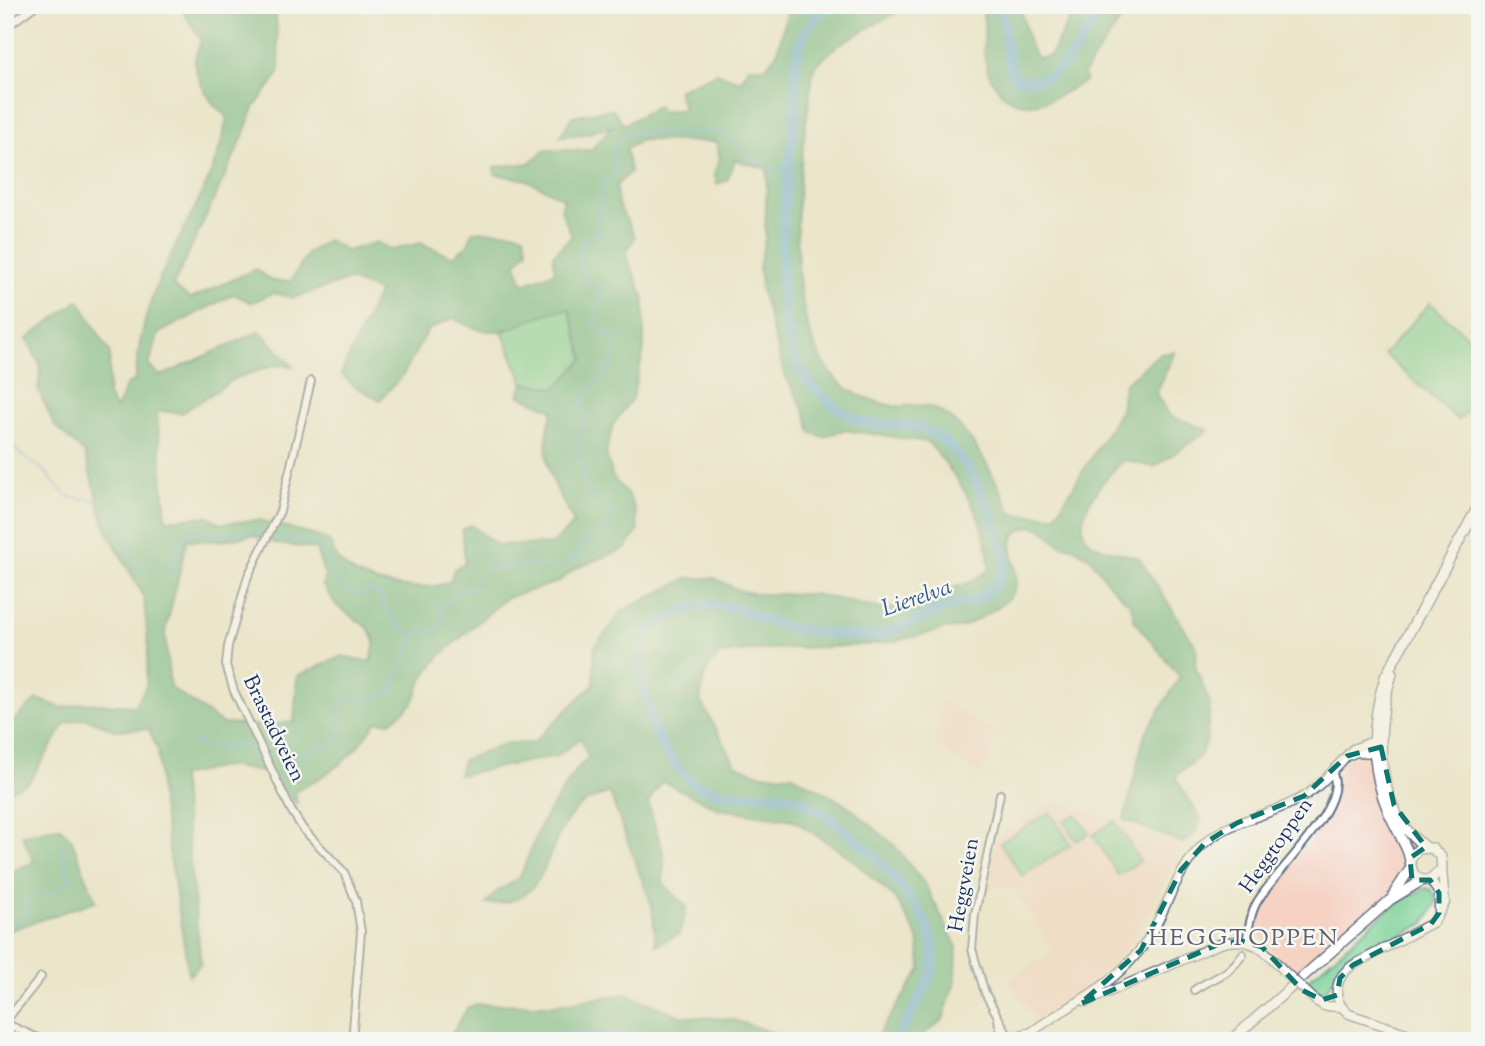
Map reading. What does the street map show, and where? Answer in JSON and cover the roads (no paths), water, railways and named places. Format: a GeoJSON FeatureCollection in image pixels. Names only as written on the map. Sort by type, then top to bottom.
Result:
{"type":"FeatureCollection","features":[{"type":"Feature","properties":{"kind":"main road"},"geometry":{"type":"LineString","coordinates":[[1390,900],[1410,869],[1410,859],[1384,800],[1376,747],[1385,702],[1394,663],[1480,503]]}},
{"type":"Feature","properties":{"kind":"main road"},"geometry":{"type":"LineString","coordinates":[[1230,1041],[1390,900],[1442,869],[1439,853],[1426,847],[1412,835],[1394,805],[1376,747]]}},
{"type":"Feature","properties":{"kind":"main road"},"geometry":{"type":"LineString","coordinates":[[1410,859],[1418,849],[1426,847]]}},
{"type":"Feature","properties":{"kind":"main road"},"geometry":{"type":"LineString","coordinates":[[1410,869],[1426,880]]}},
{"type":"Feature","properties":{"kind":"street"},"geometry":{"type":"LineString","coordinates":[[5,28],[36,5]]}},
{"type":"Feature","properties":{"kind":"street","name":"Brastadveien"},"geometry":{"type":"LineString","coordinates":[[311,381],[280,511],[248,576],[228,646],[226,665],[234,691],[291,810],[303,829],[344,873],[356,901],[360,932],[352,1041]]}},
{"type":"Feature","properties":{"kind":"street"},"geometry":{"type":"LineString","coordinates":[[1080,1003],[1117,974],[1141,950],[1181,870],[1205,843],[1237,823],[1304,796],[1359,746],[1376,747]]}},
{"type":"Feature","properties":{"kind":"street","name":"Heggtoppen"},"geometry":{"type":"LineString","coordinates":[[1246,941],[1256,903],[1294,858],[1325,809],[1335,784],[1332,772]]}},
{"type":"Feature","properties":{"kind":"street","name":"Heggveien"},"geometry":{"type":"LineString","coordinates":[[1000,794],[975,914],[972,949],[978,975],[1010,1040]]}},
{"type":"Feature","properties":{"kind":"street"},"geometry":{"type":"LineString","coordinates":[[1341,1007],[1337,995],[1339,981],[1347,970],[1425,929],[1439,913],[1446,896],[1442,869]]}},
{"type":"Feature","properties":{"kind":"street"},"geometry":{"type":"LineString","coordinates":[[1426,880],[1439,893],[1439,913]]}},
{"type":"Feature","properties":{"kind":"street"},"geometry":{"type":"LineString","coordinates":[[1010,1040],[1030,1032],[1080,1003],[1217,945],[1246,941],[1262,947],[1284,971],[1324,1006],[1341,1007],[1355,1017],[1405,1030],[1430,1041]]}},
{"type":"Feature","properties":{"kind":"street"},"geometry":{"type":"LineString","coordinates":[[1194,990],[1206,981],[1227,974],[1243,954]]}},
{"type":"Feature","properties":{"kind":"street"},"geometry":{"type":"LineString","coordinates":[[41,977],[5,1023],[44,1041]]}},
{"type":"Feature","properties":{"kind":"street"},"geometry":{"type":"LineString","coordinates":[[1316,1001],[1337,995]]}},
{"type":"Feature","properties":{"kind":"waterway","name":"Lierelva"},"geometry":{"type":"LineString","coordinates":[[830,5],[806,32],[796,61],[795,118],[782,258],[787,329],[795,358],[813,387],[847,414],[869,423],[919,427],[941,439],[954,451],[984,498],[1002,547],[1003,568],[994,585],[979,598],[873,636],[809,631],[774,623],[726,606],[698,606],[678,613],[652,630],[645,640],[640,665],[644,694],[654,729],[670,758],[691,781],[710,790],[725,793],[797,799],[839,825],[887,869],[908,895],[924,920],[933,944],[933,966],[922,995],[895,1041]]}},
{"type":"Feature","properties":{"kind":"waterway","name":"Lierelva"},"geometry":{"type":"LineString","coordinates":[[1001,5],[1011,72],[1016,79],[1034,80],[1049,77],[1068,60],[1104,5]]}},
{"type":"Feature","properties":{"kind":"waterway"},"geometry":{"type":"LineString","coordinates":[[276,538],[314,542],[324,554],[336,582],[355,595],[368,590],[379,594],[395,622],[410,632],[420,633],[441,625],[442,606],[458,592],[472,588],[477,578],[487,569],[536,565],[553,568],[576,557],[584,542],[614,522],[615,512],[587,491],[578,446],[582,436],[581,427],[587,417],[581,405],[609,367],[615,349],[615,338],[600,333],[593,322],[603,294],[600,289],[590,285],[577,261],[584,238],[602,233],[598,220],[604,182],[616,171],[613,149],[623,137],[637,133],[679,133],[686,136],[710,131],[730,136],[741,150],[754,160],[787,172]]}},
{"type":"Feature","properties":{"kind":"waterway"},"geometry":{"type":"LineString","coordinates":[[5,443],[11,441],[17,451],[42,469],[66,494],[102,503]]}},
{"type":"Feature","properties":{"kind":"waterway"},"geometry":{"type":"LineString","coordinates":[[108,508],[126,546],[141,568]]}},
{"type":"Feature","properties":{"kind":"waterway"},"geometry":{"type":"LineString","coordinates":[[163,571],[171,566],[177,554],[176,548],[187,532],[194,529],[217,535],[260,533]]}},
{"type":"Feature","properties":{"kind":"waterway"},"geometry":{"type":"LineString","coordinates":[[283,764],[290,765],[299,754],[327,746],[338,738],[338,707],[347,697],[367,699],[390,693],[416,634]]}},
{"type":"Feature","properties":{"kind":"waterway"},"geometry":{"type":"LineString","coordinates":[[190,745],[198,742],[223,750],[238,742],[260,763]]}},
{"type":"Feature","properties":{"kind":"waterway"},"geometry":{"type":"LineString","coordinates":[[5,924],[10,927],[26,917],[26,901],[44,892],[56,894],[58,889],[70,882],[62,856],[64,842]]}},
{"type":"Feature","properties":{"kind":"waterway","name":"Lierelva"},"geometry":{"type":"LineString","coordinates":[[496,1041],[528,1037],[713,1035],[746,1041]]}},
{"type":"Feature","properties":{"kind":"district","name":"HEGGTOPPEN"},"geometry":{"type":"Point","coordinates":[1244,939]}}]}
